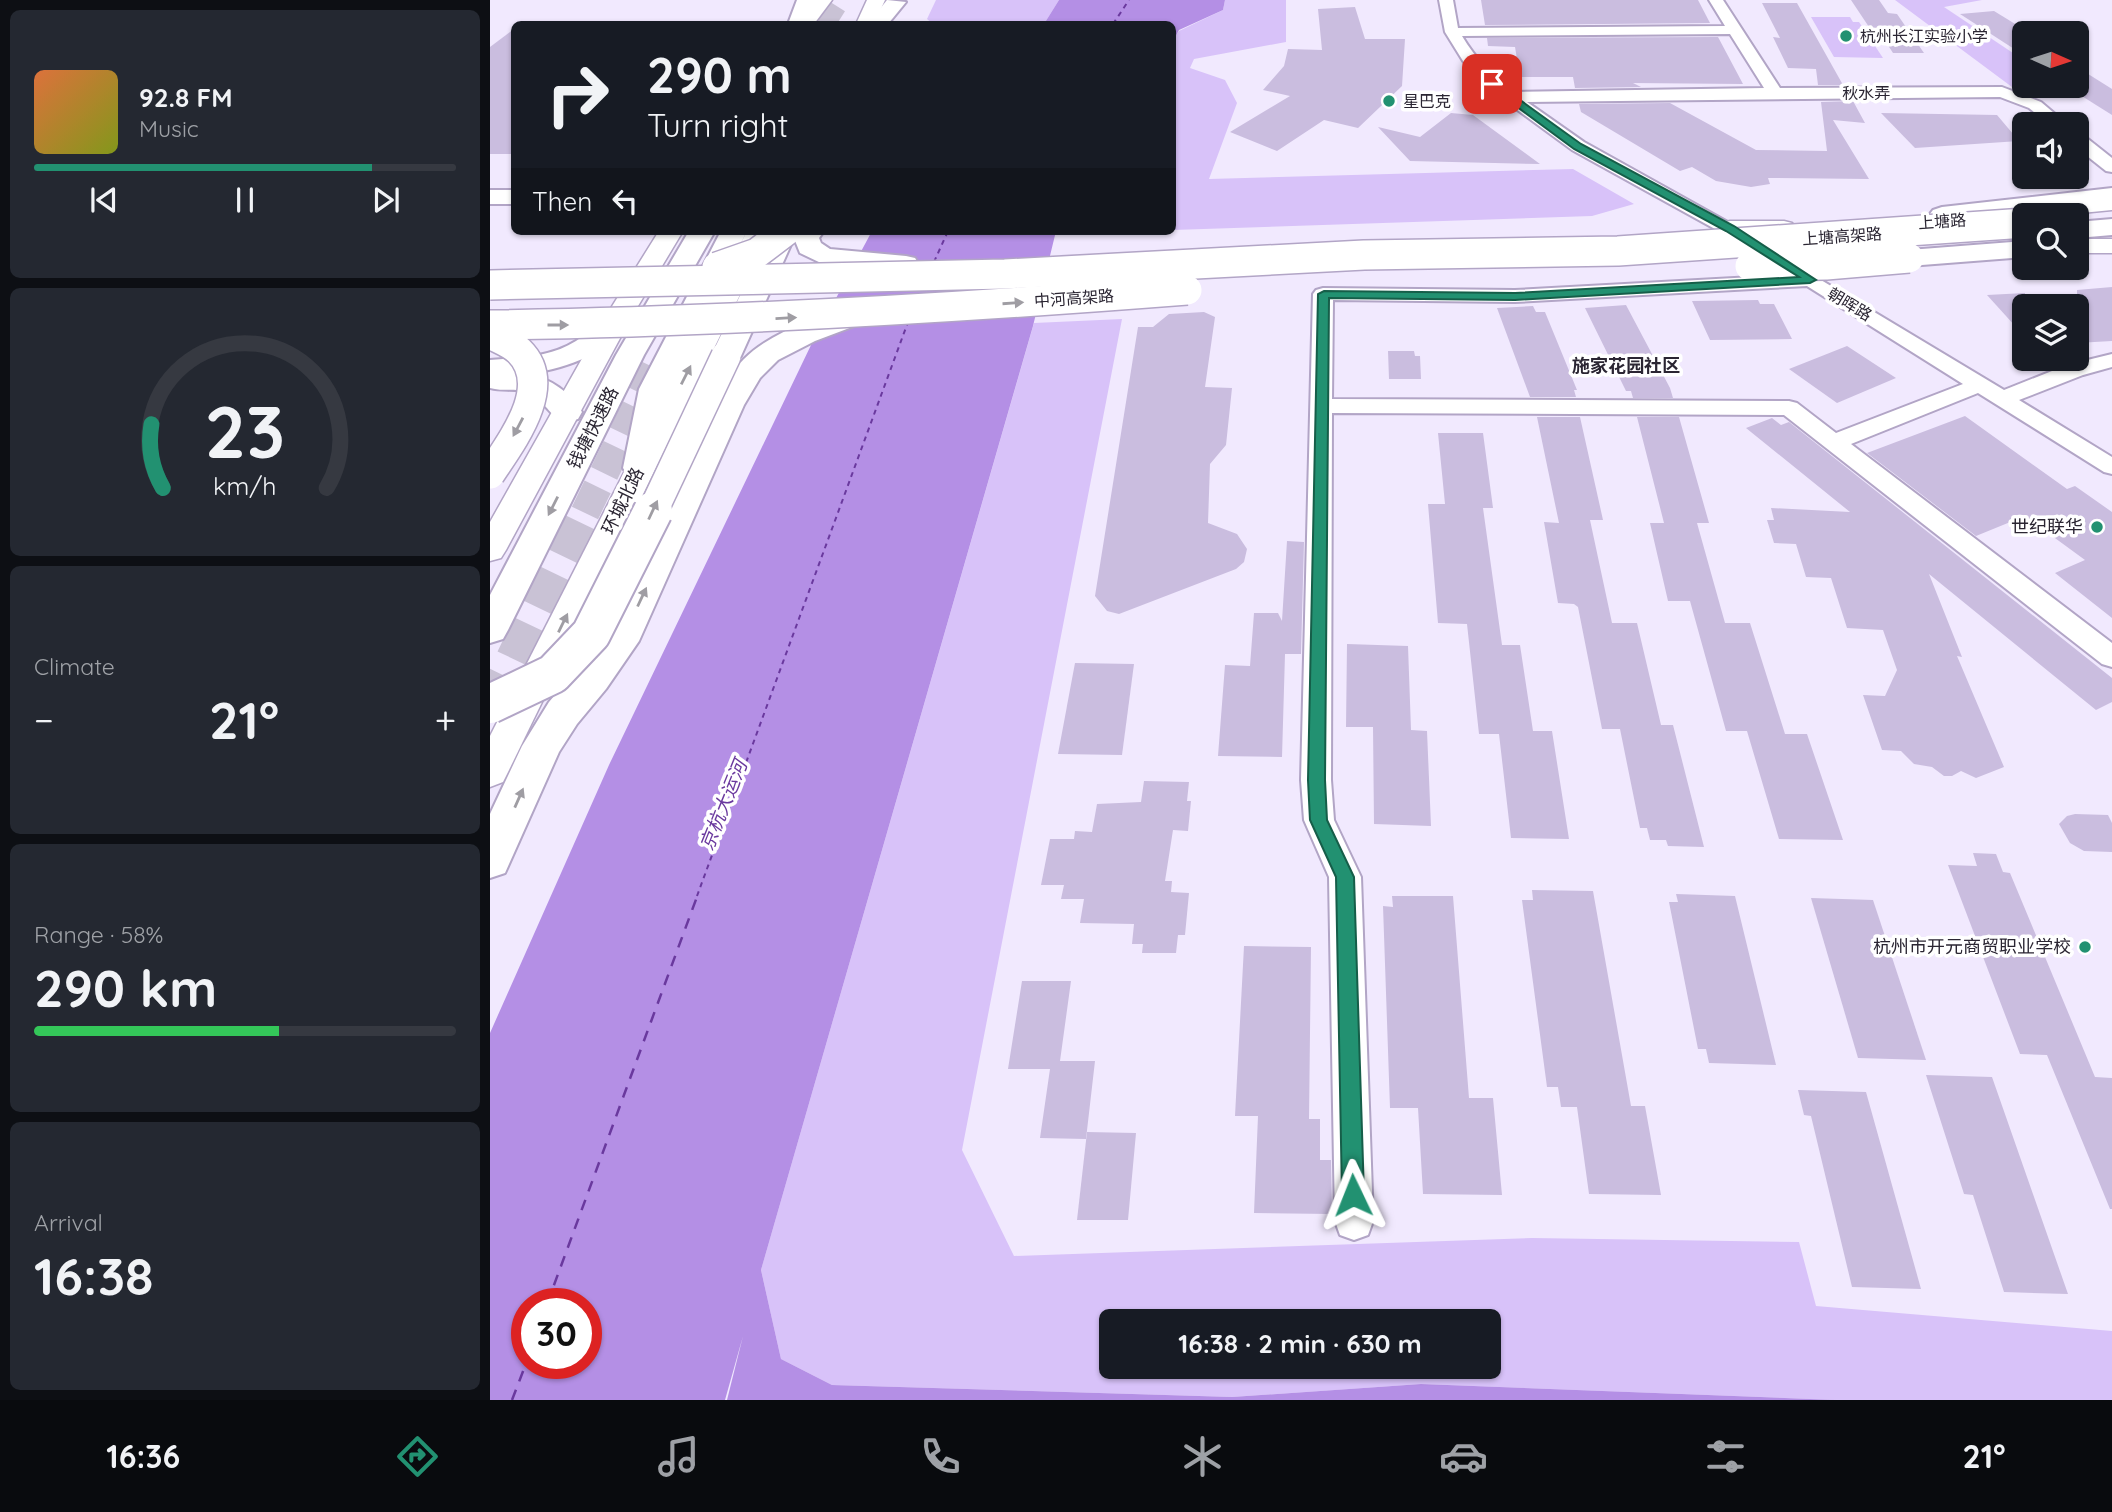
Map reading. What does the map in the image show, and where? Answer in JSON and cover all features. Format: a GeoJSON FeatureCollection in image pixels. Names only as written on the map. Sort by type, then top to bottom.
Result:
{"type":"FeatureCollection","features":[{"type":"Feature","properties":{"kind":"highway"},"geometry":{"type":"LineString","coordinates":[[799,21],[807,0]]}},
{"type":"Feature","properties":{"kind":"highway"},"geometry":{"type":"LineString","coordinates":[[880,21],[896,1]]}},
{"type":"Feature","properties":{"kind":"highway"},"geometry":{"type":"LineString","coordinates":[[896,1],[896,21]]}},
{"type":"Feature","properties":{"kind":"highway"},"geometry":{"type":"LineString","coordinates":[[490,191],[511,191]]}},
{"type":"Feature","properties":{"kind":"highway"},"geometry":{"type":"LineString","coordinates":[[490,273],[906,264],[1684,235],[1877,220],[2112,195]]}},
{"type":"Feature","properties":{"kind":"highway"},"geometry":{"type":"LineString","coordinates":[[490,197],[511,197]]}},
{"type":"Feature","properties":{"kind":"highway"},"geometry":{"type":"LineString","coordinates":[[2089,218],[2112,216]]}},
{"type":"Feature","properties":{"kind":"highway","name":"上塘高架路"},"geometry":{"type":"LineString","coordinates":[[1618,251],[2012,224]]}},
{"type":"Feature","properties":{"kind":"highway"},"geometry":{"type":"LineString","coordinates":[[2089,229],[2112,227]]}},
{"type":"Feature","properties":{"kind":"highway","name":"钱塘快速路"},"geometry":{"type":"LineString","coordinates":[[490,630],[630,355],[730,235]]}},
{"type":"Feature","properties":{"kind":"highway"},"geometry":{"type":"LineString","coordinates":[[717,267],[757,253],[780,235]]}},
{"type":"Feature","properties":{"kind":"highway"},"geometry":{"type":"LineString","coordinates":[[490,704],[553,674],[591,634],[618,585],[783,235]]}},
{"type":"Feature","properties":{"kind":"highway"},"geometry":{"type":"LineString","coordinates":[[808,235],[809,247],[823,256],[906,264]]}},
{"type":"Feature","properties":{"kind":"highway","name":"上塘高架路"},"geometry":{"type":"LineString","coordinates":[[1657,268],[1822,249],[2012,235]]}},
{"type":"Feature","properties":{"kind":"highway"},"geometry":{"type":"LineString","coordinates":[[1538,241],[1618,251]]}},
{"type":"Feature","properties":{"kind":"highway"},"geometry":{"type":"LineString","coordinates":[[2089,245],[2112,244]]}},
{"type":"Feature","properties":{"kind":"highway"},"geometry":{"type":"LineString","coordinates":[[1657,268],[1826,265],[2012,249]]}},
{"type":"Feature","properties":{"kind":"highway","name":"中河高架路"},"geometry":{"type":"LineString","coordinates":[[490,285],[1005,274],[1364,255],[1618,251]]}},
{"type":"Feature","properties":{"kind":"highway","name":"中河高架路"},"geometry":{"type":"LineString","coordinates":[[490,325],[610,324],[858,314],[1278,283],[1657,268]]}},
{"type":"Feature","properties":{"kind":"highway"},"geometry":{"type":"LineString","coordinates":[[490,860],[542,746],[563,713],[621,641],[729,405],[744,380],[756,363],[770,352],[858,314]]}},
{"type":"Feature","properties":{"kind":"highway"},"geometry":{"type":"LineString","coordinates":[[490,369],[548,361],[568,355],[587,346],[619,316]]}},
{"type":"Feature","properties":{"kind":"highway"},"geometry":{"type":"LineString","coordinates":[[490,334],[520,351],[533,373],[532,400],[490,474]]}},
{"type":"Feature","properties":{"kind":"highway"},"geometry":{"type":"LineString","coordinates":[[490,382],[532,383],[544,387],[567,412]]}},
{"type":"Feature","properties":{"kind":"main road"},"geometry":{"type":"LineString","coordinates":[[807,21],[823,0]]}},
{"type":"Feature","properties":{"kind":"main road"},"geometry":{"type":"LineString","coordinates":[[866,21],[876,0]]}},
{"type":"Feature","properties":{"kind":"main road","name":"上塘路"},"geometry":{"type":"LineString","coordinates":[[1730,228],[1850,228],[2112,203]]}},
{"type":"Feature","properties":{"kind":"main road"},"geometry":{"type":"LineString","coordinates":[[490,550],[619,316],[669,235]]}},
{"type":"Feature","properties":{"kind":"main road","name":"环城北路"},"geometry":{"type":"LineString","coordinates":[[490,772],[639,468],[731,235]]}},
{"type":"Feature","properties":{"kind":"main road","name":"上塘路"},"geometry":{"type":"LineString","coordinates":[[1780,261],[2012,249]]}},
{"type":"Feature","properties":{"kind":"street","name":"朝晖路"},"geometry":{"type":"LineString","coordinates":[[1446,0],[1452,32],[1468,58],[1492,84],[1578,146],[1730,228],[2112,467]]}},
{"type":"Feature","properties":{"kind":"street"},"geometry":{"type":"LineString","coordinates":[[1716,0],[1775,93]]}},
{"type":"Feature","properties":{"kind":"street"},"geometry":{"type":"LineString","coordinates":[[1452,32],[1734,30]]}},
{"type":"Feature","properties":{"kind":"street","name":"秋水弄"},"geometry":{"type":"LineString","coordinates":[[1512,97],[2002,92],[2035,105],[2044,112]]}},
{"type":"Feature","properties":{"kind":"street"},"geometry":{"type":"LineString","coordinates":[[2089,149],[2112,167]]}},
{"type":"Feature","properties":{"kind":"street"},"geometry":{"type":"LineString","coordinates":[[1354,1222],[1345,877],[1319,820],[1316,780],[1324,294],[1515,296],[1810,280]]}},
{"type":"Feature","properties":{"kind":"street"},"geometry":{"type":"LineString","coordinates":[[2004,398],[2075,370],[2112,360]]}},
{"type":"Feature","properties":{"kind":"street"},"geometry":{"type":"LineString","coordinates":[[1835,442],[1982,384]]}},
{"type":"Feature","properties":{"kind":"street"},"geometry":{"type":"LineString","coordinates":[[1322,406],[1789,408],[2112,657]]}},
{"type":"Feature","properties":{"kind":"shaded area"},"geometry":{"type":"Polygon","coordinates":[[[936,0],[1059,0],[1046,21],[927,19],[936,0]]]}},
{"type":"Feature","properties":{"kind":"shaded area"},"geometry":{"type":"Polygon","coordinates":[[[1225,0],[1286,0],[1286,42],[1194,59],[1190,68],[1225,80],[1237,103],[1209,179],[1573,169],[1634,204],[1592,216],[1176,230],[1176,35],[1179,31],[1223,10],[1225,0]]]}},
{"type":"Feature","properties":{"kind":"shaded area"},"geometry":{"type":"Polygon","coordinates":[[[1895,0],[1982,0],[1944,7],[2012,52],[2012,87],[1895,0]]]}},
{"type":"Feature","properties":{"kind":"shaded area"},"geometry":{"type":"Polygon","coordinates":[[[1811,17],[1850,17],[1853,22],[1859,22],[1883,58],[1834,57],[1811,17]]]}},
{"type":"Feature","properties":{"kind":"shaded area"},"geometry":{"type":"Polygon","coordinates":[[[1122,319],[962,1150],[1014,1256],[1532,1238],[1799,1242],[1816,1306],[2112,1331],[2112,1400],[1836,1400],[1421,1384],[1232,1397],[832,1385],[781,1359],[761,1270],[1034,323],[1122,319]]]}},
{"type":"Feature","properties":{"kind":"water"},"geometry":{"type":"Polygon","coordinates":[[[1059,0],[1225,0],[1223,10],[1179,30],[1176,36],[1176,21],[1046,21],[1059,0]]]}},
{"type":"Feature","properties":{"kind":"water","name":"京杭大运河"},"geometry":{"type":"Polygon","coordinates":[[[870,235],[1055,235],[1033,326],[761,1270],[781,1359],[832,1385],[1232,1397],[1421,1384],[1836,1400],[727,1400],[743,1336],[725,1400],[490,1400],[490,1033],[609,765],[812,343],[870,235]]]}},
{"type":"Feature","properties":{"kind":"building"},"geometry":{"type":"Polygon","coordinates":[[[1481,0],[1698,0],[1710,23],[1485,25],[1481,0]]]}},
{"type":"Feature","properties":{"kind":"building"},"geometry":{"type":"Polygon","coordinates":[[[1851,0],[1879,0],[1888,13],[1897,14],[1924,53],[1893,53],[1882,36],[1875,36],[1851,0]]]}},
{"type":"Feature","properties":{"kind":"building"},"geometry":{"type":"Polygon","coordinates":[[[1762,3],[1797,3],[1843,85],[1818,85],[1816,69],[1788,68],[1773,37],[1780,38],[1762,3]]]}},
{"type":"Feature","properties":{"kind":"building"},"geometry":{"type":"Polygon","coordinates":[[[1355,7],[1365,39],[1405,39],[1402,86],[1358,128],[1324,120],[1277,151],[1230,132],[1290,96],[1263,90],[1284,66],[1288,49],[1322,50],[1318,9],[1355,7]]]}},
{"type":"Feature","properties":{"kind":"building"},"geometry":{"type":"Polygon","coordinates":[[[1994,11],[2012,22],[2012,48],[1960,14],[1994,11]]]}},
{"type":"Feature","properties":{"kind":"building"},"geometry":{"type":"Polygon","coordinates":[[[511,31],[511,154],[490,154],[490,47],[511,31]]]}},
{"type":"Feature","properties":{"kind":"building"},"geometry":{"type":"Polygon","coordinates":[[[1718,37],[1743,84],[1633,83],[1641,87],[1575,88],[1573,77],[1520,77],[1515,47],[1488,46],[1487,38],[1718,37]]]}},
{"type":"Feature","properties":{"kind":"building"},"geometry":{"type":"Polygon","coordinates":[[[2090,75],[2112,89],[2112,115],[2085,98],[2090,98],[2090,75]]]}},
{"type":"Feature","properties":{"kind":"building"},"geometry":{"type":"Polygon","coordinates":[[[1853,101],[1865,123],[1833,120],[1869,179],[1768,178],[1770,184],[1751,187],[1716,181],[1692,167],[1680,171],[1581,112],[1579,104],[1670,103],[1756,150],[1827,151],[1821,102],[1853,101]]]}},
{"type":"Feature","properties":{"kind":"building"},"geometry":{"type":"Polygon","coordinates":[[[1451,113],[1473,115],[1540,164],[1410,161],[1378,127],[1420,137],[1451,113]]]}},
{"type":"Feature","properties":{"kind":"building"},"geometry":{"type":"Polygon","coordinates":[[[1881,113],[1997,115],[2012,133],[2012,141],[1915,148],[1881,113]]]}},
{"type":"Feature","properties":{"kind":"building"},"geometry":{"type":"Polygon","coordinates":[[[2112,287],[2112,341],[2089,342],[2089,294],[2077,294],[2077,290],[2112,287]]]}},
{"type":"Feature","properties":{"kind":"building"},"geometry":{"type":"Polygon","coordinates":[[[2025,293],[2012,294],[2012,323],[1987,295],[2025,293]]]}},
{"type":"Feature","properties":{"kind":"building"},"geometry":{"type":"Polygon","coordinates":[[[1758,300],[1760,304],[1774,304],[1792,339],[1710,340],[1692,301],[1758,300]]]}},
{"type":"Feature","properties":{"kind":"building"},"geometry":{"type":"Polygon","coordinates":[[[1626,305],[1673,398],[1633,398],[1631,391],[1626,391],[1585,308],[1626,305]]]}},
{"type":"Feature","properties":{"kind":"building"},"geometry":{"type":"Polygon","coordinates":[[[1533,306],[1536,312],[1545,312],[1577,390],[1574,390],[1576,397],[1530,397],[1497,308],[1533,306]]]}},
{"type":"Feature","properties":{"kind":"building"},"geometry":{"type":"Polygon","coordinates":[[[1204,312],[1215,317],[1205,387],[1232,388],[1226,445],[1210,464],[1208,523],[1237,534],[1247,549],[1244,562],[1236,569],[1119,614],[1107,611],[1095,596],[1138,327],[1153,327],[1169,314],[1204,312]]]}},
{"type":"Feature","properties":{"kind":"building"},"geometry":{"type":"Polygon","coordinates":[[[1847,346],[1896,378],[1837,403],[1789,369],[1847,346]]]}},
{"type":"Feature","properties":{"kind":"building"},"geometry":{"type":"Polygon","coordinates":[[[1388,351],[1414,351],[1415,356],[1420,356],[1421,379],[1389,379],[1388,351]]]}},
{"type":"Feature","properties":{"kind":"building"},"geometry":{"type":"Polygon","coordinates":[[[1965,416],[2067,489],[2075,486],[2112,512],[2112,618],[2055,573],[2085,560],[2025,516],[1976,536],[1867,453],[1965,416]]]}},
{"type":"Feature","properties":{"kind":"building"},"geometry":{"type":"Polygon","coordinates":[[[1537,417],[1580,417],[1603,520],[1590,520],[1612,623],[1637,623],[1661,725],[1673,725],[1704,847],[1668,846],[1666,840],[1650,840],[1647,828],[1640,828],[1620,729],[1602,729],[1578,607],[1574,604],[1558,603],[1544,522],[1559,523],[1537,417]]]}},
{"type":"Feature","properties":{"kind":"building"},"geometry":{"type":"Polygon","coordinates":[[[1637,417],[1679,417],[1709,523],[1697,523],[1725,623],[1750,623],[1785,734],[1807,734],[1843,840],[1779,839],[1747,731],[1726,731],[1690,601],[1668,601],[1650,523],[1664,523],[1637,417]]]}},
{"type":"Feature","properties":{"kind":"building"},"geometry":{"type":"Polygon","coordinates":[[[1772,418],[1781,425],[1789,422],[2112,678],[2112,702],[2096,710],[1929,574],[1962,657],[1957,656],[2004,767],[1976,778],[1961,771],[1952,776],[1944,776],[1932,767],[1914,764],[1901,751],[1882,750],[1863,695],[1885,696],[1897,670],[1883,630],[1847,628],[1831,578],[1806,577],[1796,544],[1774,543],[1767,520],[1774,520],[1771,508],[1850,512],[1746,428],[1772,418]]]}},
{"type":"Feature","properties":{"kind":"building"},"geometry":{"type":"Polygon","coordinates":[[[1438,433],[1483,433],[1493,508],[1483,508],[1502,645],[1520,645],[1533,731],[1552,731],[1569,839],[1511,838],[1499,734],[1479,734],[1467,624],[1438,623],[1428,504],[1445,504],[1438,433]]]}},
{"type":"Feature","properties":{"kind":"building"},"geometry":{"type":"Polygon","coordinates":[[[1287,541],[1304,542],[1301,654],[1285,654],[1282,757],[1218,756],[1225,665],[1250,666],[1254,613],[1278,613],[1282,621],[1287,541]]]}},
{"type":"Feature","properties":{"kind":"building"},"geometry":{"type":"Polygon","coordinates":[[[1347,644],[1408,646],[1411,730],[1427,731],[1431,826],[1374,824],[1373,727],[1346,727],[1347,644]]]}},
{"type":"Feature","properties":{"kind":"building"},"geometry":{"type":"Polygon","coordinates":[[[1075,663],[1134,664],[1122,755],[1058,754],[1075,663]]]}},
{"type":"Feature","properties":{"kind":"building"},"geometry":{"type":"Polygon","coordinates":[[[1144,781],[1189,782],[1187,801],[1191,801],[1188,831],[1173,830],[1165,881],[1172,881],[1171,892],[1189,893],[1185,935],[1178,935],[1176,953],[1142,953],[1143,944],[1132,944],[1134,924],[1080,923],[1084,899],[1061,899],[1064,885],[1041,885],[1050,839],[1074,839],[1075,831],[1092,832],[1097,804],[1141,802],[1144,781]]]}},
{"type":"Feature","properties":{"kind":"building"},"geometry":{"type":"Polygon","coordinates":[[[2108,815],[2112,823],[2112,852],[2084,851],[2070,843],[2059,824],[2067,816],[2108,815]]]}},
{"type":"Feature","properties":{"kind":"building"},"geometry":{"type":"Polygon","coordinates":[[[1973,853],[1996,854],[2003,872],[2010,873],[2095,1077],[2112,1078],[2112,1209],[2047,1055],[2020,1054],[1948,865],[1977,866],[1973,853]]]}},
{"type":"Feature","properties":{"kind":"building"},"geometry":{"type":"Polygon","coordinates":[[[1532,890],[1593,891],[1631,1106],[1645,1106],[1661,1195],[1589,1194],[1577,1107],[1561,1107],[1558,1087],[1547,1087],[1522,900],[1533,900],[1532,890]]]}},
{"type":"Feature","properties":{"kind":"building"},"geometry":{"type":"Polygon","coordinates":[[[1676,894],[1735,896],[1776,1065],[1709,1063],[1706,1049],[1698,1049],[1669,902],[1678,902],[1676,894]]]}},
{"type":"Feature","properties":{"kind":"building"},"geometry":{"type":"Polygon","coordinates":[[[1392,896],[1453,896],[1469,1098],[1493,1098],[1502,1195],[1423,1194],[1418,1108],[1390,1108],[1383,906],[1393,907],[1392,896]]]}},
{"type":"Feature","properties":{"kind":"building"},"geometry":{"type":"Polygon","coordinates":[[[1811,898],[1873,900],[1926,1060],[1858,1058],[1811,898]]]}},
{"type":"Feature","properties":{"kind":"building"},"geometry":{"type":"Polygon","coordinates":[[[1244,946],[1311,947],[1309,1119],[1320,1119],[1320,1160],[1331,1160],[1332,1214],[1254,1213],[1258,1116],[1235,1116],[1244,946]]]}},
{"type":"Feature","properties":{"kind":"building"},"geometry":{"type":"Polygon","coordinates":[[[1022,981],[1071,981],[1060,1061],[1095,1061],[1086,1139],[1040,1138],[1050,1069],[1008,1069],[1022,981]]]}},
{"type":"Feature","properties":{"kind":"building"},"geometry":{"type":"Polygon","coordinates":[[[1926,1075],[1992,1077],[2068,1294],[2004,1292],[1973,1195],[1964,1194],[1926,1075]]]}},
{"type":"Feature","properties":{"kind":"building"},"geometry":{"type":"Polygon","coordinates":[[[1798,1090],[1866,1092],[1921,1289],[1852,1287],[1811,1116],[1804,1115],[1798,1090]]]}},
{"type":"Feature","properties":{"kind":"building"},"geometry":{"type":"Polygon","coordinates":[[[1087,1132],[1136,1133],[1128,1220],[1077,1220],[1087,1132]]]}},
{"type":"Feature","properties":{"kind":"ferry route"},"geometry":{"type":"LineString","coordinates":[[1115,21],[1129,0]]}},
{"type":"Feature","properties":{"kind":"ferry route"},"geometry":{"type":"LineString","coordinates":[[934,262],[946,235]]}},
{"type":"Feature","properties":{"kind":"ferry route"},"geometry":{"type":"LineString","coordinates":[[697,896],[908,322]]}},
{"type":"Feature","properties":{"kind":"ferry route"},"geometry":{"type":"LineString","coordinates":[[553,1288],[698,894]]}},
{"type":"Feature","properties":{"kind":"ferry route"},"geometry":{"type":"LineString","coordinates":[[512,1400],[520,1379]]}},
{"type":"Feature","properties":{"kind":"tunnel"},"geometry":{"type":"LineString","coordinates":[[826,21],[839,0]]}},
{"type":"Feature","properties":{"kind":"tunnel"},"geometry":{"type":"LineString","coordinates":[[585,513],[656,366]]}},
{"type":"Feature","properties":{"kind":"tunnel"},"geometry":{"type":"LineString","coordinates":[[490,711],[586,511]]}},
{"type":"Feature","properties":{"kind":"place","name":"杭州长江实验小学"},"geometry":{"type":"Point","coordinates":[1846,36]}},
{"type":"Feature","properties":{"kind":"place","name":"星巴克"},"geometry":{"type":"Point","coordinates":[1389,101]}},
{"type":"Feature","properties":{"kind":"place","name":"世纪联华"},"geometry":{"type":"Point","coordinates":[2097,527]}},
{"type":"Feature","properties":{"kind":"place","name":"杭州市开元商贸职业学校"},"geometry":{"type":"Point","coordinates":[2085,947]}},
{"type":"Feature","properties":{"kind":"district","name":"施家花园社区"},"geometry":{"type":"Point","coordinates":[1626,366]}},
{"type":"Feature","properties":{"kind":"route"},"geometry":{"type":"LineString","coordinates":[[1353,1195],[1345,877],[1319,820],[1316,780],[1324,294],[1515,296],[1810,280],[1730,228],[1578,146],[1492,84]]}}]}
